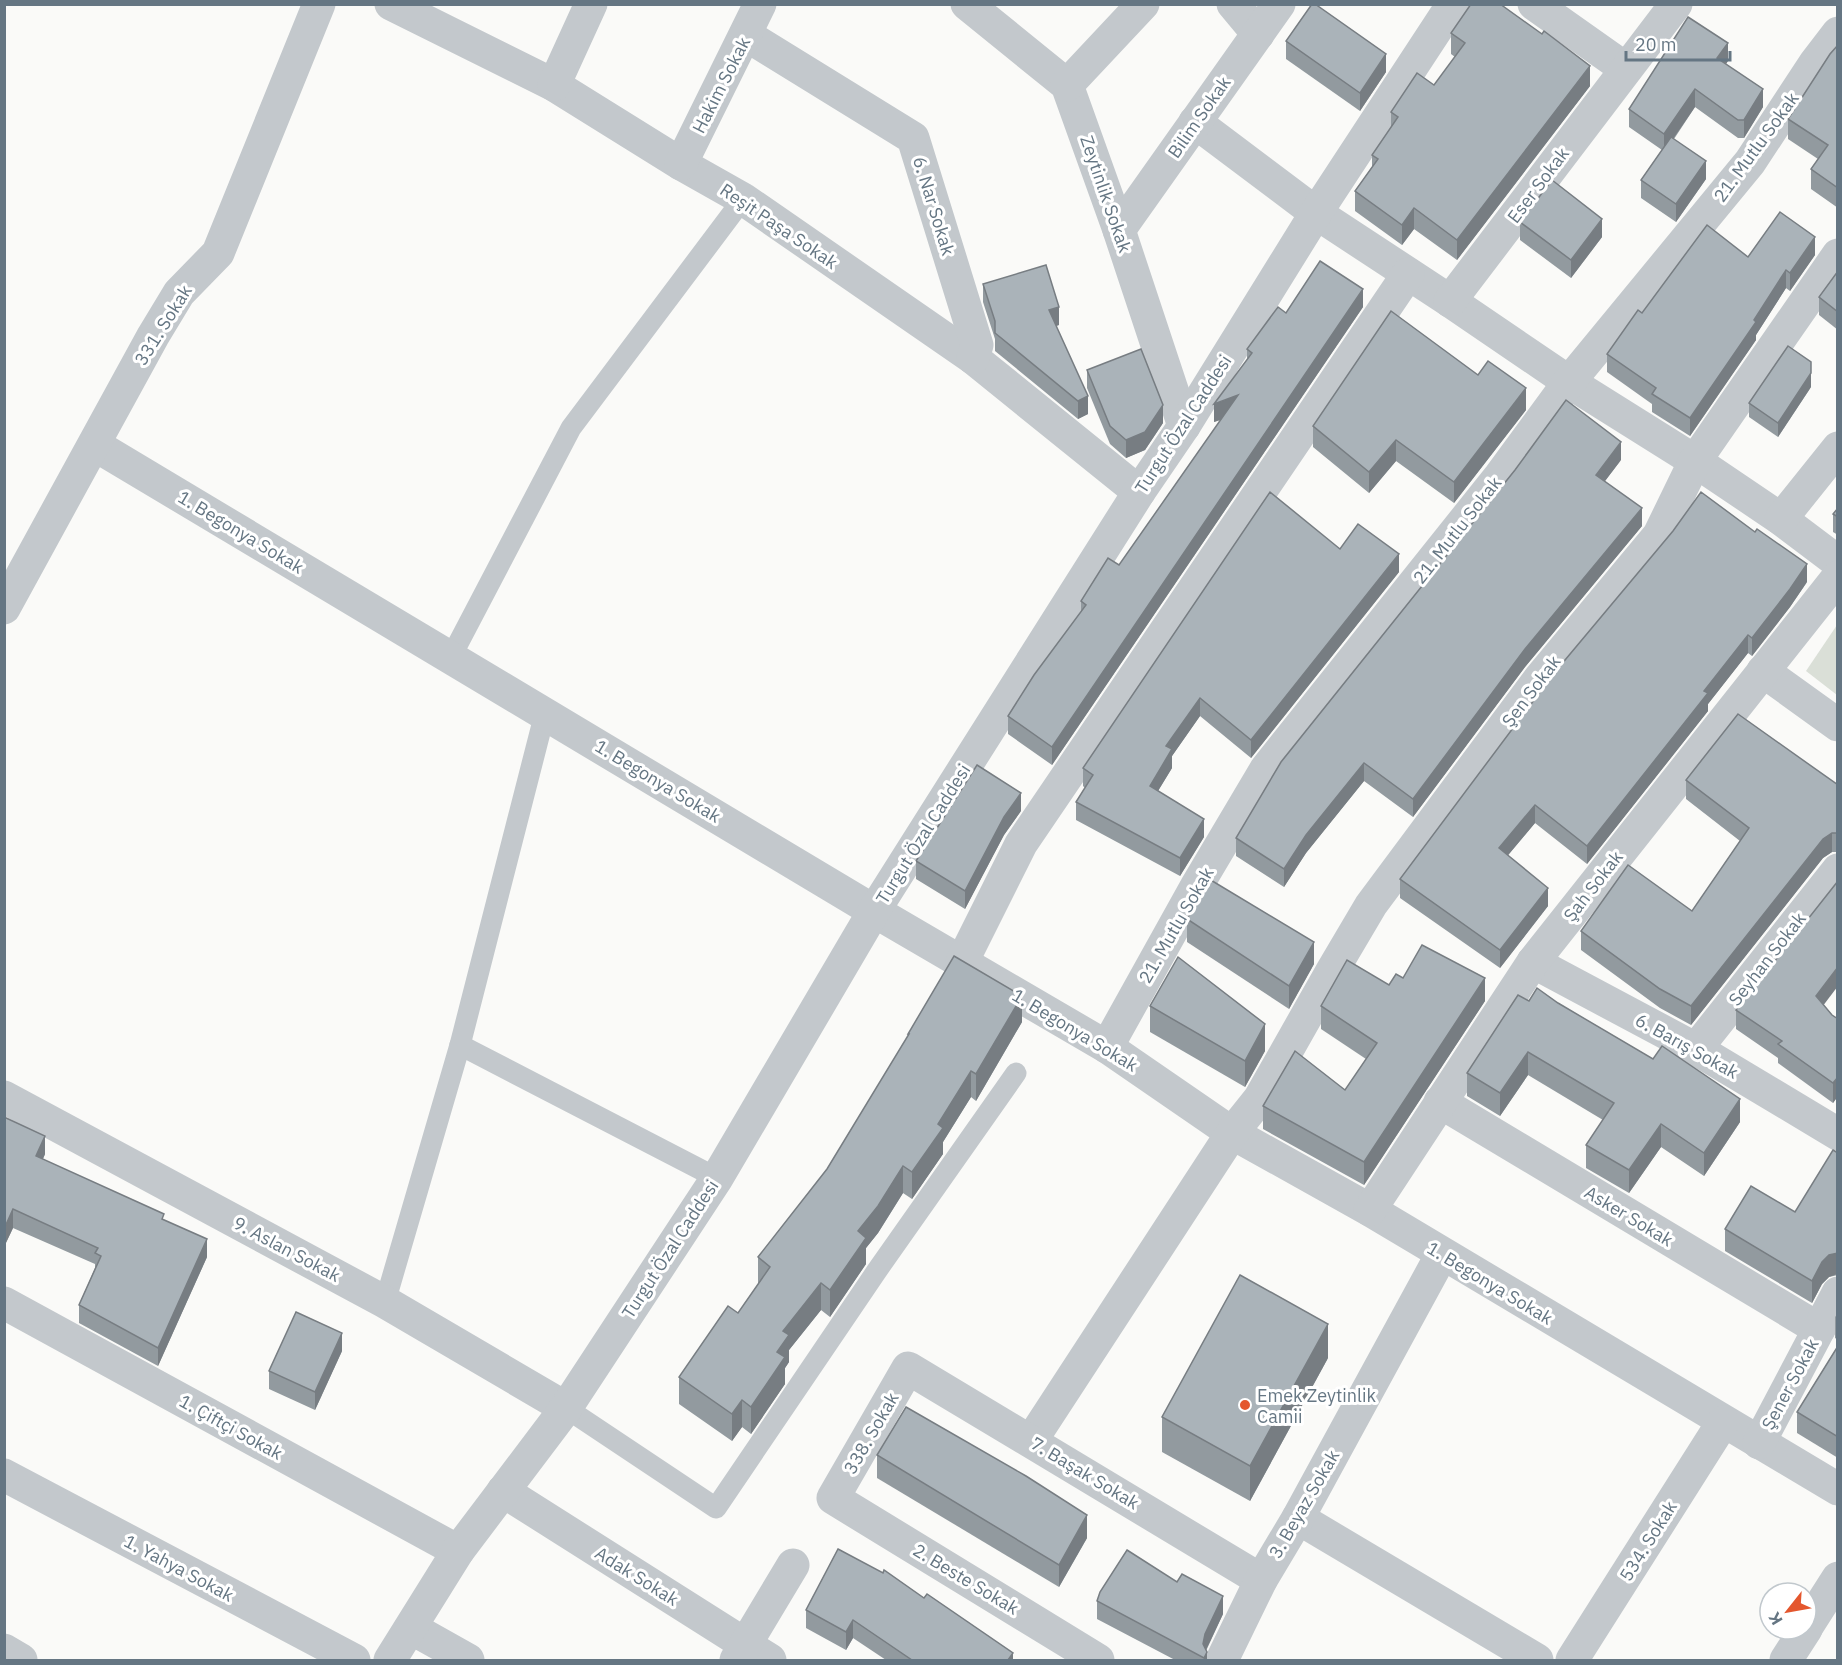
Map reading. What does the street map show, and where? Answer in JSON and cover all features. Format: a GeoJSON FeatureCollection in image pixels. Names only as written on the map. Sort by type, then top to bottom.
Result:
{"type":"FeatureCollection","features":[{"type":"Feature","properties":{"kind":"street","name":"331. Sokak"},"geometry":{"type":"LineString","coordinates":[[4,608],[153,336],[179,293],[218,253],[319,4]]}},
{"type":"Feature","properties":{"kind":"street","name":"Reşit Paşa Sokak"},"geometry":{"type":"LineString","coordinates":[[391,4],[554,85],[743,200],[972,358],[1139,492]]}},
{"type":"Feature","properties":{"kind":"street"},"geometry":{"type":"LineString","coordinates":[[554,85],[591,4]]}},
{"type":"Feature","properties":{"kind":"street","name":"Hakim Sokak"},"geometry":{"type":"LineString","coordinates":[[681,164],[760,4]]}},
{"type":"Feature","properties":{"kind":"street"},"geometry":{"type":"LineString","coordinates":[[971,6],[1067,85],[1143,4]]}},
{"type":"Feature","properties":{"kind":"street"},"geometry":{"type":"LineString","coordinates":[[1233,4],[1258,34]]}},
{"type":"Feature","properties":{"kind":"street","name":"Bilim Sokak"},"geometry":{"type":"LineString","coordinates":[[1119,230],[1279,4]]}},
{"type":"Feature","properties":{"kind":"street","name":"Turgut Özal Caddesi"},"geometry":{"type":"LineString","coordinates":[[390,1660],[458,1551],[566,1408],[717,1178],[874,911],[1139,492],[1184,426],[1316,213],[1453,4]]}},
{"type":"Feature","properties":{"kind":"street"},"geometry":{"type":"LineString","coordinates":[[1534,4],[1626,69]]}},
{"type":"Feature","properties":{"kind":"street","name":"Eser Sokak"},"geometry":{"type":"LineString","coordinates":[[1450,301],[1676,4]]}},
{"type":"Feature","properties":{"kind":"street","name":"21. Mutlu Sokak"},"geometry":{"type":"LineString","coordinates":[[1107,1047],[1196,887],[1266,769],[1500,476],[1569,382],[1750,162],[1815,63],[1838,33]]}},
{"type":"Feature","properties":{"kind":"street","name":"6. Nar Sokak"},"geometry":{"type":"LineString","coordinates":[[746,35],[913,138],[977,345],[972,358]]}},
{"type":"Feature","properties":{"kind":"street","name":"Zeytinlik Sokak"},"geometry":{"type":"LineString","coordinates":[[1067,85],[1119,230],[1184,426]]}},
{"type":"Feature","properties":{"kind":"street"},"geometry":{"type":"LineString","coordinates":[[1196,122],[1316,213],[1569,382],[1695,461],[1781,519],[1838,562]]}},
{"type":"Feature","properties":{"kind":"street","name":"Şen Sokak"},"geometry":{"type":"LineString","coordinates":[[1031,1441],[1232,1133],[1260,1098],[1371,905],[1540,678],[1659,535],[1695,461],[1838,255]]}},
{"type":"Feature","properties":{"kind":"street"},"geometry":{"type":"LineString","coordinates":[[962,962],[1022,844],[1408,274]]}},
{"type":"Feature","properties":{"kind":"street","name":"1. Begonya Sokak"},"geometry":{"type":"LineString","coordinates":[[95,445],[874,911],[1107,1047],[1232,1133],[1370,1210],[1838,1490]]}},
{"type":"Feature","properties":{"kind":"street"},"geometry":{"type":"LineString","coordinates":[[1781,519],[1838,448]]}},
{"type":"Feature","properties":{"kind":"street","name":"Şah Sokak"},"geometry":{"type":"LineString","coordinates":[[1370,1210],[1533,962],[1838,577]]}},
{"type":"Feature","properties":{"kind":"street"},"geometry":{"type":"LineString","coordinates":[[1763,671],[1838,725]]}},
{"type":"Feature","properties":{"kind":"street","name":"Seyhan Sokak"},"geometry":{"type":"LineString","coordinates":[[1696,1049],[1838,870]]}},
{"type":"Feature","properties":{"kind":"street","name":"6. Barış Sokak"},"geometry":{"type":"LineString","coordinates":[[1533,962],[1696,1049],[1836,1129]]}},
{"type":"Feature","properties":{"kind":"street","name":"9. Aslan Sokak"},"geometry":{"type":"LineString","coordinates":[[4,1097],[385,1302],[566,1408]]}},
{"type":"Feature","properties":{"kind":"street","name":"Asker Sokak"},"geometry":{"type":"LineString","coordinates":[[1440,1102],[1819,1329]]}},
{"type":"Feature","properties":{"kind":"street","name":"3. Beyaz Sokak"},"geometry":{"type":"LineString","coordinates":[[1226,1659],[1261,1580],[1298,1518],[1442,1254]]}},
{"type":"Feature","properties":{"kind":"street","name":"Şener Sokak"},"geometry":{"type":"LineString","coordinates":[[1759,1443],[1837,1296]]}},
{"type":"Feature","properties":{"kind":"street","name":"1. Çiftçi Sokak"},"geometry":{"type":"LineString","coordinates":[[4,1303],[458,1551]]}},
{"type":"Feature","properties":{"kind":"street","name":"7. Başak Sokak"},"geometry":{"type":"LineString","coordinates":[[908,1368],[1261,1580]]}},
{"type":"Feature","properties":{"kind":"street","name":"338. Sokak"},"geometry":{"type":"LineString","coordinates":[[833,1498],[908,1368]]}},
{"type":"Feature","properties":{"kind":"street","name":"534. Sokak"},"geometry":{"type":"LineString","coordinates":[[1572,1660],[1723,1422]]}},
{"type":"Feature","properties":{"kind":"street","name":"1. Yahya Sokak"},"geometry":{"type":"LineString","coordinates":[[4,1475],[354,1660]]}},
{"type":"Feature","properties":{"kind":"street","name":"Adak Sokak"},"geometry":{"type":"LineString","coordinates":[[504,1491],[751,1655]]}},
{"type":"Feature","properties":{"kind":"street","name":"2. Beste Sokak"},"geometry":{"type":"LineString","coordinates":[[833,1498],[1098,1660]]}},
{"type":"Feature","properties":{"kind":"street"},"geometry":{"type":"LineString","coordinates":[[1298,1518],[1537,1660]]}},
{"type":"Feature","properties":{"kind":"street"},"geometry":{"type":"LineString","coordinates":[[751,1655],[793,1565]]}},
{"type":"Feature","properties":{"kind":"street"},"geometry":{"type":"LineString","coordinates":[[1818,1610],[1838,1578]]}},
{"type":"Feature","properties":{"kind":"street"},"geometry":{"type":"LineString","coordinates":[[411,1628],[468,1660]]}},
{"type":"Feature","properties":{"kind":"street"},"geometry":{"type":"LineString","coordinates":[[1786,1660],[1798,1641]]}},
{"type":"Feature","properties":{"kind":"street"},"geometry":{"type":"LineString","coordinates":[[4,1650],[21,1660]]}},
{"type":"Feature","properties":{"kind":"lane"},"geometry":{"type":"LineString","coordinates":[[451,657],[571,428],[743,200]]}},
{"type":"Feature","properties":{"kind":"lane"},"geometry":{"type":"LineString","coordinates":[[385,1302],[460,1045],[545,713]]}},
{"type":"Feature","properties":{"kind":"lane"},"geometry":{"type":"LineString","coordinates":[[460,1045],[717,1178]]}},
{"type":"Feature","properties":{"kind":"lane"},"geometry":{"type":"LineString","coordinates":[[566,1408],[716,1508],[876,1272],[1016,1073]]}},
{"type":"Feature","properties":{"kind":"shaded area"},"geometry":{"type":"Polygon","coordinates":[[[1837,625],[1837,695],[1806,671],[1837,625]]]}},
{"type":"Feature","properties":{"kind":"building"},"geometry":{"type":"Polygon","coordinates":[[[1312,4],[1386,54],[1360,93],[1286,41],[1312,4]]]}},
{"type":"Feature","properties":{"kind":"building"},"geometry":{"type":"Polygon","coordinates":[[[1471,4],[1500,4],[1542,34],[1544,31],[1590,66],[1457,240],[1414,208],[1402,225],[1355,191],[1378,159],[1372,155],[1398,117],[1391,112],[1417,73],[1434,85],[1465,43],[1451,33],[1471,4]]]}},
{"type":"Feature","properties":{"kind":"building"},"geometry":{"type":"Polygon","coordinates":[[[1688,17],[1728,43],[1717,58],[1763,89],[1744,120],[1738,120],[1695,89],[1664,134],[1629,109],[1688,17]]]}},
{"type":"Feature","properties":{"kind":"building"},"geometry":{"type":"Polygon","coordinates":[[[1838,45],[1838,188],[1811,169],[1828,145],[1788,119],[1838,45]]]}},
{"type":"Feature","properties":{"kind":"building"},"geometry":{"type":"Polygon","coordinates":[[[1671,137],[1706,161],[1676,204],[1641,180],[1671,137]]]}},
{"type":"Feature","properties":{"kind":"building"},"geometry":{"type":"Polygon","coordinates":[[[1552,180],[1602,219],[1571,260],[1520,222],[1552,180]]]}},
{"type":"Feature","properties":{"kind":"building"},"geometry":{"type":"Polygon","coordinates":[[[1780,212],[1815,237],[1790,273],[1786,270],[1754,320],[1756,322],[1690,418],[1652,394],[1656,388],[1607,354],[1638,310],[1642,313],[1707,225],[1748,257],[1780,212]]]}},
{"type":"Feature","properties":{"kind":"building"},"geometry":{"type":"Polygon","coordinates":[[[1320,261],[1363,289],[1052,747],[1008,716],[1034,675],[1086,605],[1081,601],[1108,558],[1119,565],[1238,395],[1214,404],[1252,353],[1247,349],[1278,307],[1286,313],[1320,261]]]}},
{"type":"Feature","properties":{"kind":"building"},"geometry":{"type":"Polygon","coordinates":[[[1046,265],[1059,307],[1049,310],[1088,396],[1078,401],[995,333],[995,321],[983,284],[1046,265]]]}},
{"type":"Feature","properties":{"kind":"building"},"geometry":{"type":"Polygon","coordinates":[[[1838,271],[1838,312],[1819,297],[1838,271]]]}},
{"type":"Feature","properties":{"kind":"building"},"geometry":{"type":"Polygon","coordinates":[[[1391,311],[1478,375],[1488,361],[1526,388],[1454,482],[1396,440],[1369,472],[1313,426],[1391,311]]]}},
{"type":"Feature","properties":{"kind":"building"},"geometry":{"type":"Polygon","coordinates":[[[1788,346],[1811,362],[1811,373],[1778,423],[1749,403],[1788,346]]]}},
{"type":"Feature","properties":{"kind":"building"},"geometry":{"type":"Polygon","coordinates":[[[1141,349],[1163,405],[1145,432],[1126,440],[1110,426],[1087,370],[1141,349]]]}},
{"type":"Feature","properties":{"kind":"building"},"geometry":{"type":"Polygon","coordinates":[[[1566,400],[1621,442],[1596,475],[1642,508],[1525,649],[1413,799],[1364,763],[1306,835],[1284,869],[1236,838],[1281,762],[1515,470],[1566,400]]]}},
{"type":"Feature","properties":{"kind":"building"},"geometry":{"type":"Polygon","coordinates":[[[1270,492],[1340,549],[1358,524],[1399,554],[1251,740],[1200,698],[1166,746],[1172,749],[1150,786],[1204,819],[1180,858],[1076,802],[1093,775],[1083,768],[1270,492]]]}},
{"type":"Feature","properties":{"kind":"building"},"geometry":{"type":"Polygon","coordinates":[[[1701,492],[1755,532],[1757,529],[1807,564],[1752,638],[1748,635],[1704,691],[1708,693],[1587,846],[1535,805],[1499,848],[1548,888],[1500,950],[1400,879],[1555,672],[1673,531],[1701,492]]]}},
{"type":"Feature","properties":{"kind":"building"},"geometry":{"type":"Polygon","coordinates":[[[1738,714],[1838,785],[1838,833],[1832,833],[1823,839],[1691,1006],[1660,989],[1581,931],[1628,865],[1692,911],[1749,828],[1686,780],[1738,714]]]}},
{"type":"Feature","properties":{"kind":"building"},"geometry":{"type":"Polygon","coordinates":[[[977,765],[1021,793],[1004,817],[965,891],[916,861],[977,765]]]}},
{"type":"Feature","properties":{"kind":"building"},"geometry":{"type":"Polygon","coordinates":[[[1209,879],[1314,942],[1289,986],[1187,919],[1209,879]]]}},
{"type":"Feature","properties":{"kind":"building"},"geometry":{"type":"Polygon","coordinates":[[[1838,881],[1838,967],[1816,996],[1838,1019],[1838,1077],[1833,1083],[1778,1044],[1782,1041],[1736,1010],[1838,881]]]}},
{"type":"Feature","properties":{"kind":"building"},"geometry":{"type":"Polygon","coordinates":[[[1422,945],[1485,978],[1364,1162],[1263,1106],[1295,1051],[1345,1090],[1377,1043],[1321,1006],[1347,960],[1389,985],[1396,974],[1403,978],[1422,945]]]}},
{"type":"Feature","properties":{"kind":"building"},"geometry":{"type":"Polygon","coordinates":[[[954,956],[1022,996],[976,1074],[971,1071],[938,1124],[943,1128],[912,1172],[903,1166],[878,1206],[858,1231],[866,1238],[830,1290],[821,1283],[783,1331],[789,1335],[777,1352],[785,1357],[751,1407],[742,1400],[732,1414],[679,1377],[728,1306],[738,1313],[770,1267],[758,1257],[827,1169],[954,956]]]}},
{"type":"Feature","properties":{"kind":"building"},"geometry":{"type":"Polygon","coordinates":[[[1178,957],[1265,1024],[1245,1061],[1150,1006],[1178,957]]]}},
{"type":"Feature","properties":{"kind":"building"},"geometry":{"type":"Polygon","coordinates":[[[1537,988],[1558,1003],[1653,1059],[1662,1046],[1740,1099],[1704,1153],[1661,1124],[1629,1170],[1586,1145],[1614,1103],[1528,1052],[1500,1093],[1467,1073],[1518,995],[1529,1001],[1537,988]]]}},
{"type":"Feature","properties":{"kind":"building"},"geometry":{"type":"Polygon","coordinates":[[[4,1117],[45,1136],[36,1156],[164,1214],[162,1219],[207,1239],[158,1348],[79,1305],[101,1256],[95,1253],[98,1248],[13,1209],[4,1229],[4,1117]]]}},
{"type":"Feature","properties":{"kind":"building"},"geometry":{"type":"Polygon","coordinates":[[[1833,1150],[1838,1153],[1838,1253],[1829,1255],[1822,1262],[1812,1281],[1725,1229],[1751,1186],[1795,1212],[1833,1150]]]}},
{"type":"Feature","properties":{"kind":"building","name":"Emek Zeytinlik Camii"},"geometry":{"type":"Polygon","coordinates":[[[1240,1275],[1328,1324],[1250,1466],[1162,1417],[1240,1275]]]}},
{"type":"Feature","properties":{"kind":"building"},"geometry":{"type":"Polygon","coordinates":[[[296,1312],[342,1333],[315,1392],[269,1371],[296,1312]]]}},
{"type":"Feature","properties":{"kind":"building"},"geometry":{"type":"Polygon","coordinates":[[[1838,1346],[1838,1437],[1797,1412],[1838,1346]]]}},
{"type":"Feature","properties":{"kind":"building"},"geometry":{"type":"Polygon","coordinates":[[[906,1407],[1026,1476],[1087,1515],[1059,1565],[877,1455],[906,1407]]]}},
{"type":"Feature","properties":{"kind":"building"},"geometry":{"type":"Polygon","coordinates":[[[838,1549],[883,1573],[884,1570],[924,1598],[927,1594],[1013,1653],[1008,1660],[912,1660],[853,1620],[846,1632],[806,1610],[838,1549]]]}},
{"type":"Feature","properties":{"kind":"building"},"geometry":{"type":"Polygon","coordinates":[[[1127,1550],[1177,1582],[1182,1574],[1223,1596],[1205,1634],[1203,1644],[1207,1652],[1204,1658],[1097,1601],[1100,1592],[1127,1550]]]}},
{"type":"Feature","properties":{"kind":"place","name":"Emek Zeytinlik Camii"},"geometry":{"type":"Point","coordinates":[1245,1405]}}]}
